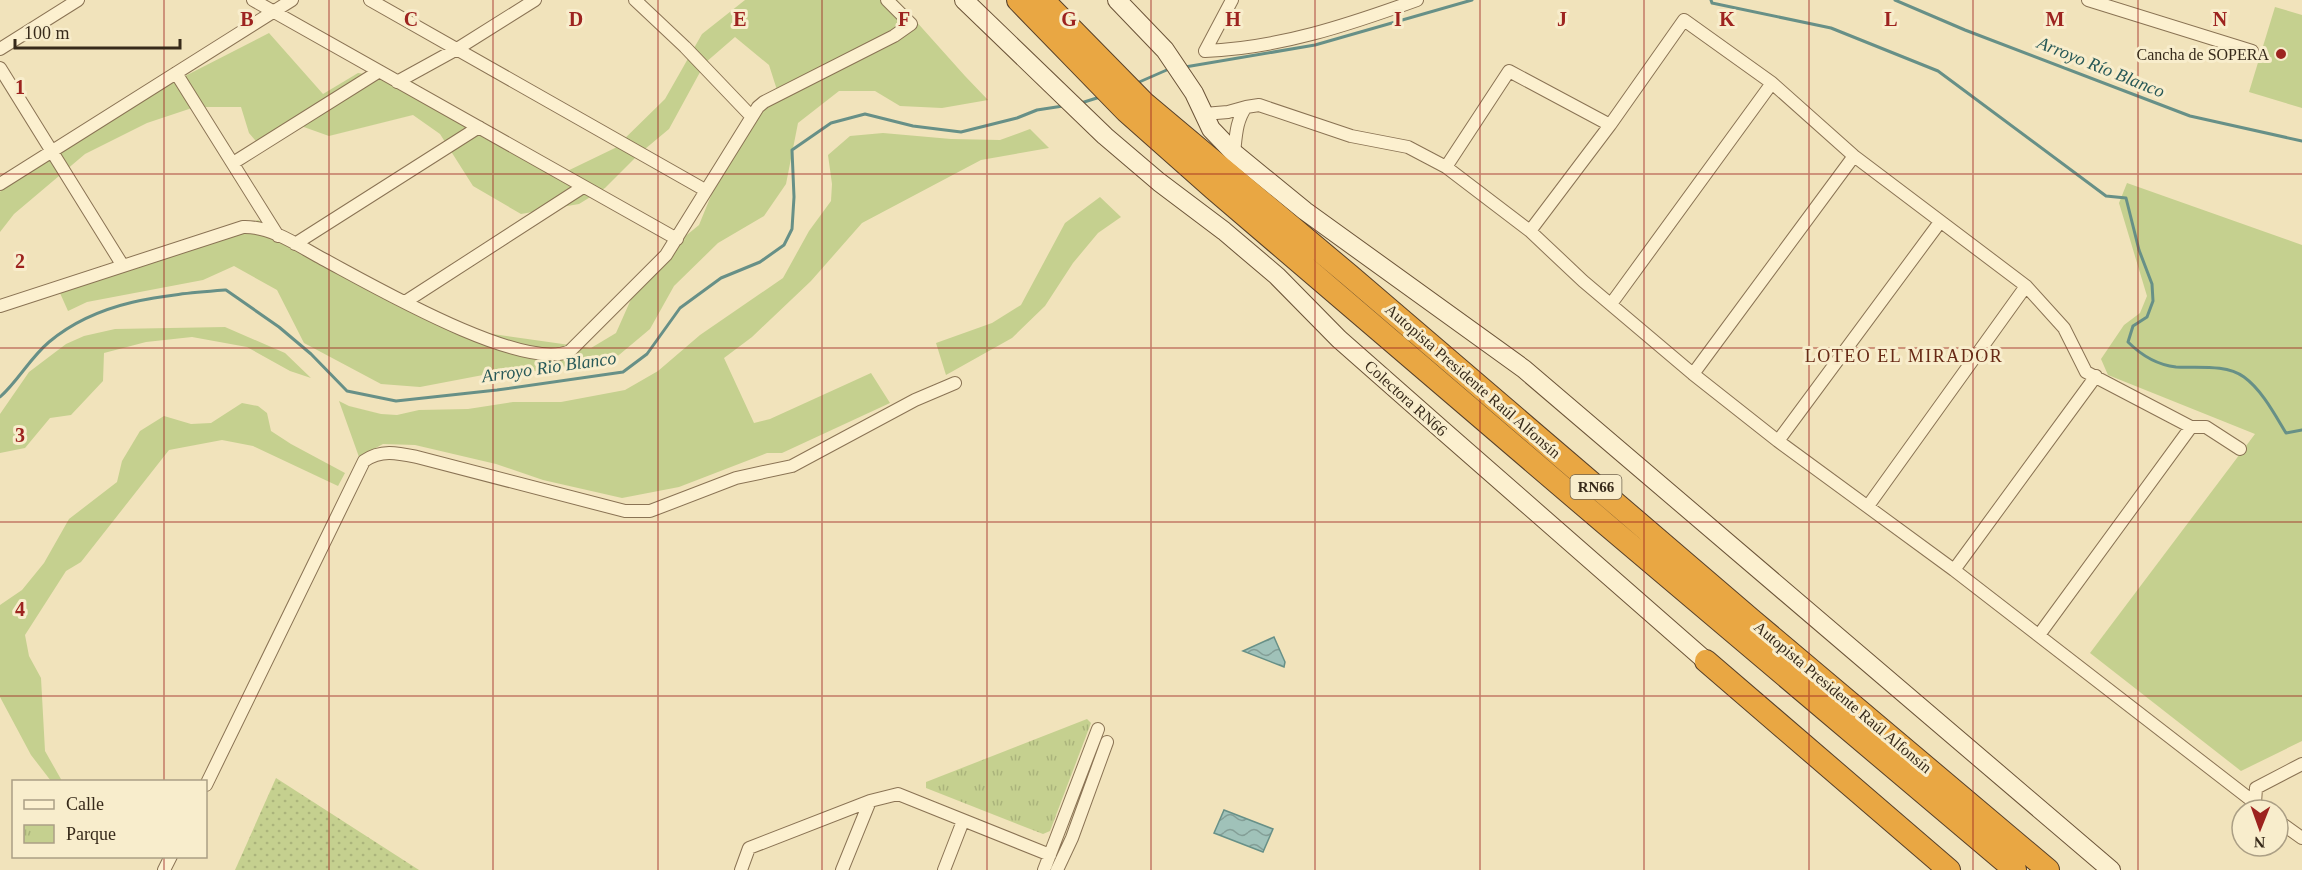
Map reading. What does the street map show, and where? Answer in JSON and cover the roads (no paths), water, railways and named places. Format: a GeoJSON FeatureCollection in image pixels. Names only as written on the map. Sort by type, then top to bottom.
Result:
{"type":"FeatureCollection","features":[{"type":"Feature","properties":{"kind":"highway","name":"Autopista Presidente Raúl Alfonsín"},"geometry":{"type":"LineString","coordinates":[[1018,0],[1115,78]]}},
{"type":"Feature","properties":{"kind":"highway","name":"Autopista Presidente Raúl Alfonsín"},"geometry":{"type":"LineString","coordinates":[[1043,0],[1137,104],[1496,431],[2015,870]]}},
{"type":"Feature","properties":{"kind":"highway"},"geometry":{"type":"LineString","coordinates":[[1060,0],[1115,78]]}},
{"type":"Feature","properties":{"kind":"highway","name":"Autopista Presidente Raúl Alfonsín"},"geometry":{"type":"LineString","coordinates":[[1137,104],[1349,275],[2048,870]]}},
{"type":"Feature","properties":{"kind":"highway"},"geometry":{"type":"LineString","coordinates":[[1706,661],[1949,870]]}},
{"type":"Feature","properties":{"kind":"street"},"geometry":{"type":"LineString","coordinates":[[0,49],[78,0]]}},
{"type":"Feature","properties":{"kind":"street"},"geometry":{"type":"LineString","coordinates":[[253,0],[677,239]]}},
{"type":"Feature","properties":{"kind":"street"},"geometry":{"type":"LineString","coordinates":[[0,184],[292,0]]}},
{"type":"Feature","properties":{"kind":"street"},"geometry":{"type":"LineString","coordinates":[[370,0],[705,190]]}},
{"type":"Feature","properties":{"kind":"street"},"geometry":{"type":"LineString","coordinates":[[398,82],[534,0]]}},
{"type":"Feature","properties":{"kind":"street"},"geometry":{"type":"LineString","coordinates":[[635,0],[685,47],[751,116]]}},
{"type":"Feature","properties":{"kind":"street"},"geometry":{"type":"LineString","coordinates":[[0,306],[243,228],[253,227],[295,244],[405,302],[493,343],[549,356],[562,355],[570,351],[666,255],[751,116],[764,102],[884,41],[911,24],[887,0]]}},
{"type":"Feature","properties":{"kind":"street","name":"Colectora RN66"},"geometry":{"type":"LineString","coordinates":[[964,0],[1105,135],[1277,276],[1340,339],[1431,421],[1706,661]]}},
{"type":"Feature","properties":{"kind":"street"},"geometry":{"type":"LineString","coordinates":[[1117,0],[1165,50],[1194,93],[1217,113]]}},
{"type":"Feature","properties":{"kind":"street"},"geometry":{"type":"LineString","coordinates":[[1232,0],[1205,51],[1238,50],[1332,30],[1417,0]]}},
{"type":"Feature","properties":{"kind":"street"},"geometry":{"type":"LineString","coordinates":[[2088,0],[2118,4],[2252,51]]}},
{"type":"Feature","properties":{"kind":"street"},"geometry":{"type":"LineString","coordinates":[[1530,231],[1610,125],[1684,20],[1772,84],[1854,156],[2026,286],[2064,328],[2086,372],[2191,427],[2206,427],[2240,449]]}},
{"type":"Feature","properties":{"kind":"street"},"geometry":{"type":"LineString","coordinates":[[0,68],[123,266]]}},
{"type":"Feature","properties":{"kind":"street"},"geometry":{"type":"LineString","coordinates":[[1446,167],[1509,71],[1610,125]]}},
{"type":"Feature","properties":{"kind":"street"},"geometry":{"type":"LineString","coordinates":[[233,163],[378,72]]}},
{"type":"Feature","properties":{"kind":"street"},"geometry":{"type":"LineString","coordinates":[[176,73],[279,237]]}},
{"type":"Feature","properties":{"kind":"street"},"geometry":{"type":"LineString","coordinates":[[1611,304],[1772,84]]}},
{"type":"Feature","properties":{"kind":"street"},"geometry":{"type":"LineString","coordinates":[[1217,113],[1259,105],[1272,108],[1326,129],[1408,147],[1446,167],[1530,231],[1583,280],[1693,374],[1778,441],[1954,570],[2248,798]]}},
{"type":"Feature","properties":{"kind":"street"},"geometry":{"type":"LineString","coordinates":[[1235,141],[1240,116],[1246,107]]}},
{"type":"Feature","properties":{"kind":"street"},"geometry":{"type":"LineString","coordinates":[[1217,113],[1211,129],[1235,141],[1305,212],[1524,369],[2111,870]]}},
{"type":"Feature","properties":{"kind":"street"},"geometry":{"type":"LineString","coordinates":[[295,244],[479,127]]}},
{"type":"Feature","properties":{"kind":"street"},"geometry":{"type":"LineString","coordinates":[[1693,374],[1854,156]]}},
{"type":"Feature","properties":{"kind":"street"},"geometry":{"type":"LineString","coordinates":[[405,302],[583,187]]}},
{"type":"Feature","properties":{"kind":"street"},"geometry":{"type":"LineString","coordinates":[[1778,441],[1940,222]]}},
{"type":"Feature","properties":{"kind":"street"},"geometry":{"type":"LineString","coordinates":[[1868,506],[2026,286]]}},
{"type":"Feature","properties":{"kind":"street"},"geometry":{"type":"LineString","coordinates":[[1954,570],[2096,376]]}},
{"type":"Feature","properties":{"kind":"street"},"geometry":{"type":"LineString","coordinates":[[207,783],[364,461],[374,454],[396,453],[417,456],[625,512],[650,511],[736,478],[792,466],[915,400],[955,383]]}},
{"type":"Feature","properties":{"kind":"street"},"geometry":{"type":"LineString","coordinates":[[2039,635],[2191,427]]}},
{"type":"Feature","properties":{"kind":"street"},"geometry":{"type":"LineString","coordinates":[[1044,870],[1098,729]]}},
{"type":"Feature","properties":{"kind":"street"},"geometry":{"type":"LineString","coordinates":[[1057,870],[1072,838],[1107,742]]}},
{"type":"Feature","properties":{"kind":"street"},"geometry":{"type":"LineString","coordinates":[[2258,798],[2256,788],[2302,764]]}},
{"type":"Feature","properties":{"kind":"street"},"geometry":{"type":"LineString","coordinates":[[741,870],[749,848],[870,801],[898,794],[1050,855]]}},
{"type":"Feature","properties":{"kind":"street"},"geometry":{"type":"LineString","coordinates":[[842,870],[870,801]]}},
{"type":"Feature","properties":{"kind":"street"},"geometry":{"type":"LineString","coordinates":[[944,870],[963,821]]}},
{"type":"Feature","properties":{"kind":"water"},"geometry":{"type":"Polygon","coordinates":[[[1274,637],[1285,662],[1284,667],[1243,651],[1274,637]]]}},
{"type":"Feature","properties":{"kind":"water"},"geometry":{"type":"Polygon","coordinates":[[[1224,810],[1273,829],[1263,852],[1214,833],[1224,810]]]}},
{"type":"Feature","properties":{"kind":"waterway","name":"Arroyo Río Blanco"},"geometry":{"type":"LineString","coordinates":[[1185,67],[1315,45],[1472,0]]}},
{"type":"Feature","properties":{"kind":"waterway"},"geometry":{"type":"LineString","coordinates":[[1711,0],[1712,3],[1831,28],[1938,71],[2106,196],[2126,198],[2139,250],[2152,284],[2153,301],[2147,317],[2133,326],[2128,342],[2144,355],[2163,364],[2176,367],[2220,368],[2237,373],[2257,389],[2286,433],[2302,430]]}},
{"type":"Feature","properties":{"kind":"waterway","name":"Arroyo Río Blanco"},"geometry":{"type":"LineString","coordinates":[[1895,0],[1965,30],[2190,116],[2302,141]]}},
{"type":"Feature","properties":{"kind":"waterway","name":"Arroyo Río Blanco"},"geometry":{"type":"LineString","coordinates":[[1137,83],[1169,69]]}},
{"type":"Feature","properties":{"kind":"waterway","name":"Arroyo Rio Blanco"},"geometry":{"type":"LineString","coordinates":[[1081,103],[1100,97]]}},
{"type":"Feature","properties":{"kind":"waterway","name":"Arroyo Rio Blanco"},"geometry":{"type":"LineString","coordinates":[[0,397],[49,342],[68,328],[89,317],[133,302],[179,294],[226,290],[279,327],[311,354],[347,391],[396,401],[497,390],[623,372],[647,354],[680,308],[721,278],[760,262],[784,245],[792,229],[794,197],[792,150],[831,123],[865,114],[913,126],[961,132],[1017,118],[1037,110],[1063,106]]}},
{"type":"Feature","properties":{"kind":"place","name":"Cancha de SOPERA"},"geometry":{"type":"Point","coordinates":[2281,54]}},
{"type":"Feature","properties":{"kind":"district","name":"LOTEO EL MIRADOR"},"geometry":{"type":"Point","coordinates":[1904,356]}}]}
